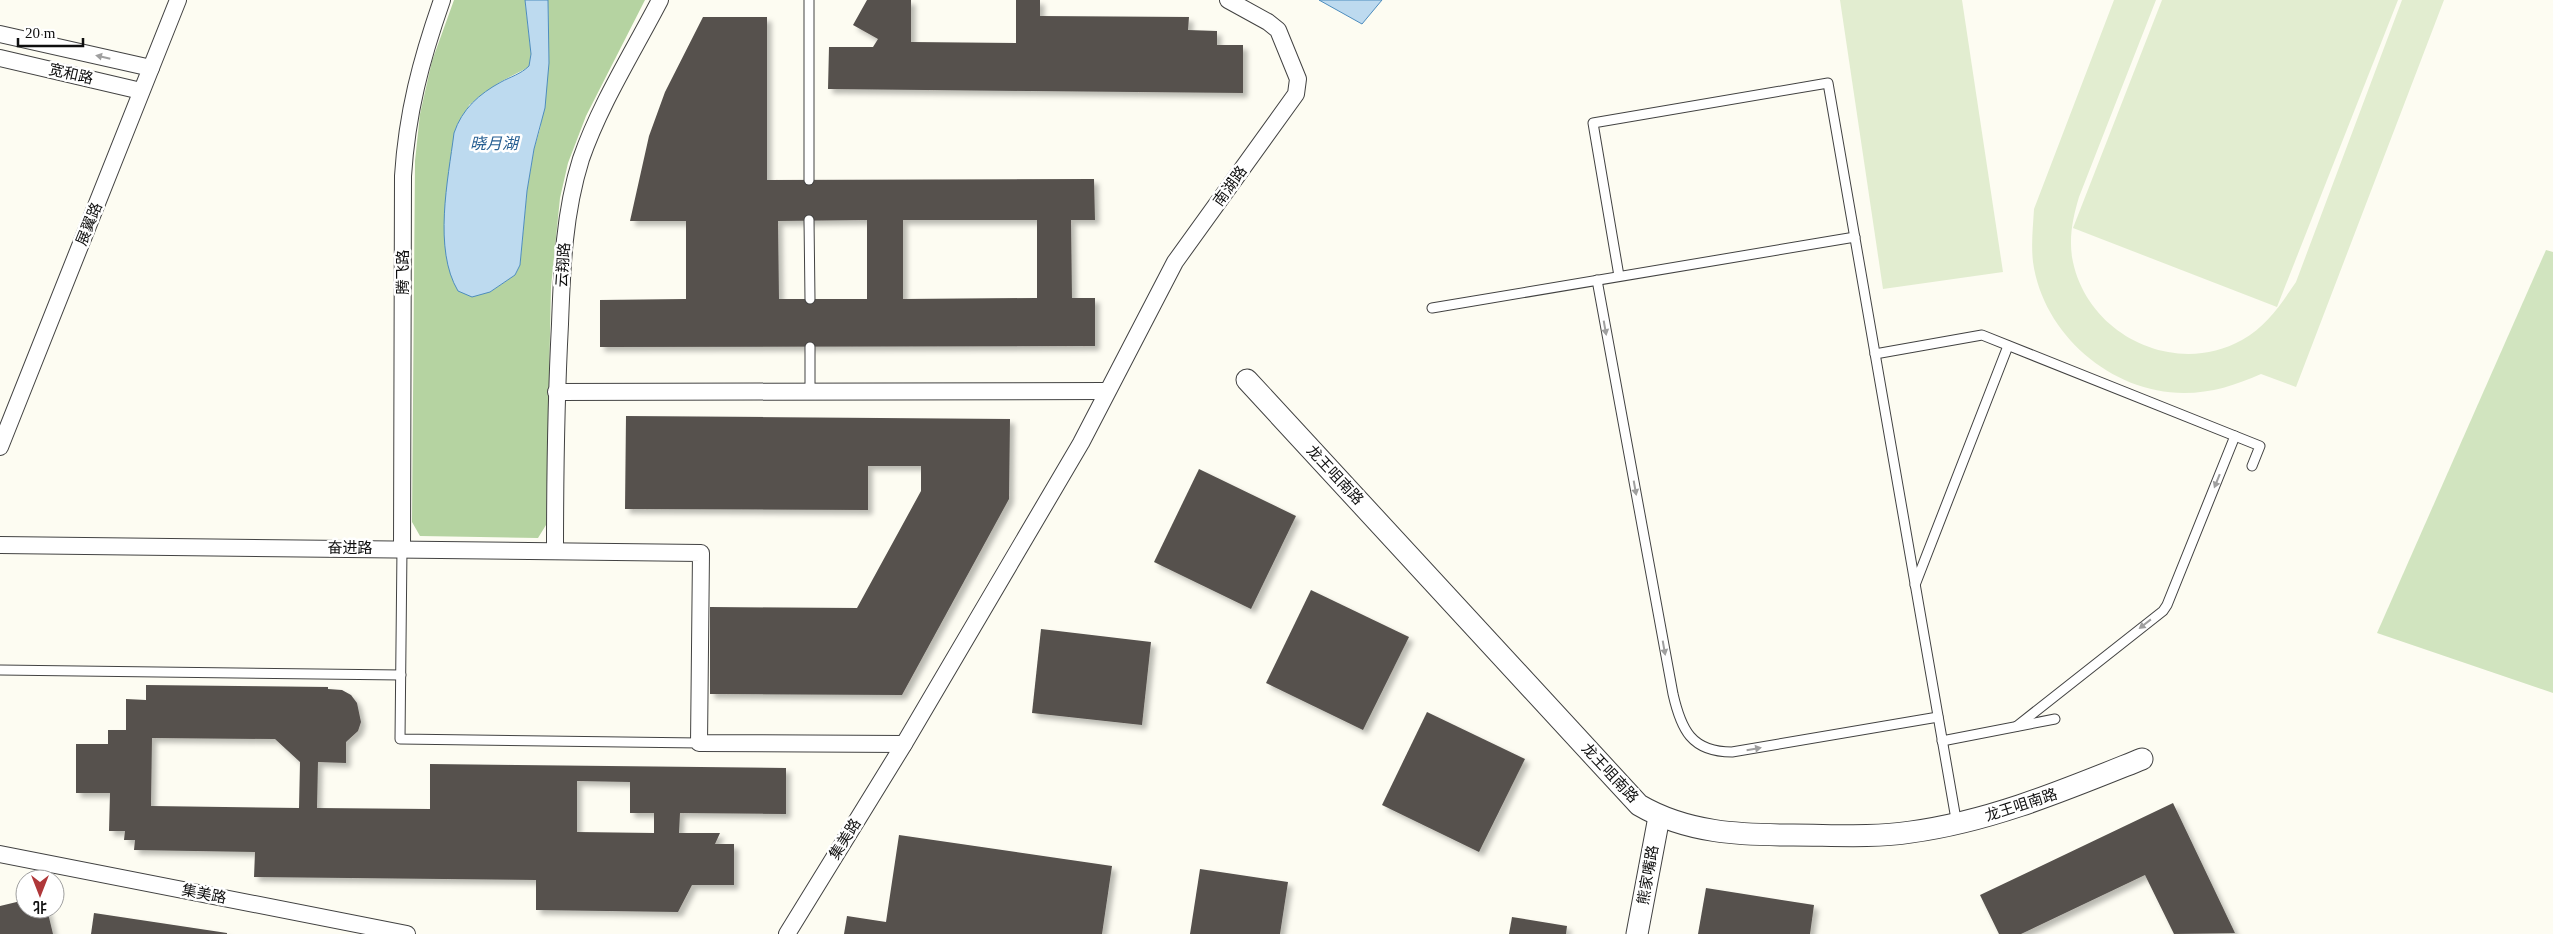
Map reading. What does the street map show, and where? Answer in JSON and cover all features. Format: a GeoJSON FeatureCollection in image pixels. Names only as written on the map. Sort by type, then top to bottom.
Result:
{"type":"FeatureCollection","features":[{"type":"Feature","properties":{"kind":"street","name":"展翼路"},"geometry":{"type":"LineString","coordinates":[[0,447],[178,0]]}},
{"type":"Feature","properties":{"kind":"street","name":"腾飞路"},"geometry":{"type":"LineString","coordinates":[[402,548],[403,176],[406,141],[420,66],[442,0]]}},
{"type":"Feature","properties":{"kind":"street","name":"云翔路"},"geometry":{"type":"LineString","coordinates":[[554,551],[556,392],[563,258],[575,182],[591,134],[660,0]]}},
{"type":"Feature","properties":{"kind":"street","name":"南湖路"},"geometry":{"type":"LineString","coordinates":[[904,744],[1081,443],[1107,390],[1176,262],[1296,94],[1298,79],[1278,30],[1268,22],[1228,0]]}},
{"type":"Feature","properties":{"kind":"street","name":"宽和路"},"geometry":{"type":"LineString","coordinates":[[0,34],[151,68]]}},
{"type":"Feature","properties":{"kind":"street","name":"宽和路"},"geometry":{"type":"LineString","coordinates":[[0,58],[141,91]]}},
{"type":"Feature","properties":{"kind":"street","name":"龙王咀南路"},"geometry":{"type":"LineString","coordinates":[[1247,380],[1639,805],[1659,816],[1688,826],[1744,835],[1866,836],[1909,833],[1957,825],[2056,794],[2142,759]]}},
{"type":"Feature","properties":{"kind":"street"},"geometry":{"type":"LineString","coordinates":[[556,392],[1107,390]]}},
{"type":"Feature","properties":{"kind":"street","name":"奋进路"},"geometry":{"type":"LineString","coordinates":[[0,545],[402,548],[701,553],[699,742]]}},
{"type":"Feature","properties":{"kind":"street"},"geometry":{"type":"LineString","coordinates":[[699,742],[904,744]]}},
{"type":"Feature","properties":{"kind":"street","name":"集美路"},"geometry":{"type":"LineString","coordinates":[[786,934],[904,744]]}},
{"type":"Feature","properties":{"kind":"street","name":"熊家嘴路"},"geometry":{"type":"LineString","coordinates":[[1637,934],[1659,816]]}},
{"type":"Feature","properties":{"kind":"street","name":"集美路"},"geometry":{"type":"LineString","coordinates":[[0,854],[407,934]]}},
{"type":"Feature","properties":{"kind":"lane"},"geometry":{"type":"LineString","coordinates":[[809,0],[809,180]]}},
{"type":"Feature","properties":{"kind":"lane"},"geometry":{"type":"LineString","coordinates":[[1619,276],[1593,123],[1828,83],[1957,825]]}},
{"type":"Feature","properties":{"kind":"lane"},"geometry":{"type":"LineString","coordinates":[[809,220],[810,299]]}},
{"type":"Feature","properties":{"kind":"lane"},"geometry":{"type":"LineString","coordinates":[[1432,308],[1855,237]]}},
{"type":"Feature","properties":{"kind":"lane"},"geometry":{"type":"LineString","coordinates":[[1597,280],[1673,694],[1679,720],[1690,737],[1709,749],[1732,752],[1938,717]]}},
{"type":"Feature","properties":{"kind":"lane"},"geometry":{"type":"LineString","coordinates":[[1875,354],[1982,335],[2260,446],[2252,466]]}},
{"type":"Feature","properties":{"kind":"lane"},"geometry":{"type":"LineString","coordinates":[[1915,585],[2008,346]]}},
{"type":"Feature","properties":{"kind":"lane"},"geometry":{"type":"LineString","coordinates":[[810,347],[810,391]]}},
{"type":"Feature","properties":{"kind":"lane"},"geometry":{"type":"LineString","coordinates":[[2017,726],[2167,605],[2235,436]]}},
{"type":"Feature","properties":{"kind":"lane"},"geometry":{"type":"LineString","coordinates":[[402,548],[400,739],[699,742]]}},
{"type":"Feature","properties":{"kind":"lane"},"geometry":{"type":"LineString","coordinates":[[0,670],[401,675]]}},
{"type":"Feature","properties":{"kind":"lane"},"geometry":{"type":"LineString","coordinates":[[1942,741],[2055,719]]}},
{"type":"Feature","properties":{"kind":"green space"},"geometry":{"type":"Polygon","coordinates":[[[454,0],[525,0],[531,54],[529,67],[500,82],[469,105],[452,171],[445,217],[448,262],[454,283],[490,292],[515,275],[520,265],[527,191],[534,149],[540,129],[549,63],[548,0],[645,0],[586,116],[568,163],[560,198],[551,287],[546,525],[538,538],[420,536],[412,522],[415,161],[420,114],[432,61],[454,0]]]}},
{"type":"Feature","properties":{"kind":"green space"},"geometry":{"type":"Polygon","coordinates":[[[1840,0],[1962,0],[2003,272],[1883,289],[1840,0]]]}},
{"type":"Feature","properties":{"kind":"green space"},"geometry":{"type":"Polygon","coordinates":[[[2114,0],[2156,0],[2079,197],[2072,227],[2072,257],[2080,284],[2094,308],[2114,327],[2136,342],[2162,351],[2189,354],[2216,351],[2242,340],[2259,328],[2285,298],[2296,282],[2402,0],[2444,0],[2296,387],[2261,374],[2224,388],[2194,393],[2157,390],[2131,383],[2107,371],[2085,354],[2066,335],[2051,313],[2039,288],[2033,262],[2034,209],[2114,0]]]}},
{"type":"Feature","properties":{"kind":"green space"},"geometry":{"type":"Polygon","coordinates":[[[2162,0],[2398,0],[2277,307],[2073,228],[2162,0]]]}},
{"type":"Feature","properties":{"kind":"green space"},"geometry":{"type":"Polygon","coordinates":[[[2546,250],[2553,252],[2553,693],[2377,633],[2546,250]]]}},
{"type":"Feature","properties":{"kind":"water","name":"晓月湖"},"geometry":{"type":"Polygon","coordinates":[[[525,0],[548,0],[549,63],[545,108],[534,149],[527,191],[520,265],[515,275],[490,292],[472,297],[458,291],[450,274],[446,255],[444,214],[454,133],[457,124],[472,103],[493,87],[529,66],[531,54],[525,0]]]}},
{"type":"Feature","properties":{"kind":"water"},"geometry":{"type":"Polygon","coordinates":[[[1319,0],[1382,0],[1362,24],[1319,0]]]}},
{"type":"Feature","properties":{"kind":"building"},"geometry":{"type":"Polygon","coordinates":[[[867,0],[911,0],[911,42],[1016,43],[1016,0],[1040,0],[1040,16],[1189,17],[1188,30],[1217,31],[1217,45],[1243,45],[1243,93],[828,89],[829,47],[873,47],[878,39],[853,25],[867,0]]]}},
{"type":"Feature","properties":{"kind":"building"},"geometry":{"type":"Polygon","coordinates":[[[703,17],[767,17],[767,180],[1094,179],[1095,220],[1071,220],[1072,298],[1095,298],[1095,346],[600,347],[600,300],[686,299],[686,221],[630,221],[649,136],[665,92],[703,17]],[[867,220],[778,221],[779,299],[867,299],[867,220]],[[903,220],[903,299],[1037,298],[1037,220],[903,220]]]}},
{"type":"Feature","properties":{"kind":"building"},"geometry":{"type":"Polygon","coordinates":[[[626,416],[1010,419],[1009,499],[902,695],[710,694],[710,607],[857,608],[921,491],[921,466],[868,466],[868,510],[625,509],[626,416]]]}},
{"type":"Feature","properties":{"kind":"building"},"geometry":{"type":"Polygon","coordinates":[[[1199,469],[1296,516],[1251,609],[1154,562],[1199,469]]]}},
{"type":"Feature","properties":{"kind":"building"},"geometry":{"type":"Polygon","coordinates":[[[1311,590],[1409,637],[1363,730],[1266,683],[1311,590]]]}},
{"type":"Feature","properties":{"kind":"building"},"geometry":{"type":"Polygon","coordinates":[[[1041,629],[1151,642],[1142,725],[1032,713],[1041,629]]]}},
{"type":"Feature","properties":{"kind":"building"},"geometry":{"type":"Polygon","coordinates":[[[146,685],[328,687],[328,689],[342,690],[351,695],[357,703],[361,722],[358,731],[346,742],[346,763],[318,762],[317,808],[430,809],[430,764],[786,768],[786,814],[680,813],[679,833],[720,833],[715,844],[734,844],[734,885],[692,885],[678,912],[536,910],[536,880],[254,877],[255,852],[134,850],[135,840],[124,840],[125,831],[109,831],[110,793],[76,793],[76,744],[108,744],[108,730],[126,730],[126,699],[146,700],[146,685]],[[152,738],[151,806],[299,808],[300,762],[275,739],[152,738]],[[577,781],[577,832],[654,833],[654,813],[630,813],[630,782],[577,781]]]}},
{"type":"Feature","properties":{"kind":"building"},"geometry":{"type":"Polygon","coordinates":[[[1427,712],[1525,759],[1479,852],[1382,805],[1427,712]]]}},
{"type":"Feature","properties":{"kind":"building"},"geometry":{"type":"Polygon","coordinates":[[[2173,803],[2235,933],[2174,934],[2145,875],[2021,934],[1999,934],[1980,895],[2173,803]]]}},
{"type":"Feature","properties":{"kind":"building"},"geometry":{"type":"Polygon","coordinates":[[[899,835],[1112,866],[1102,934],[844,934],[847,916],[886,922],[899,835]]]}},
{"type":"Feature","properties":{"kind":"building"},"geometry":{"type":"Polygon","coordinates":[[[1200,869],[1288,882],[1280,934],[1190,934],[1200,869]]]}},
{"type":"Feature","properties":{"kind":"building"},"geometry":{"type":"Polygon","coordinates":[[[1706,888],[1814,905],[1810,934],[1698,934],[1706,888]]]}},
{"type":"Feature","properties":{"kind":"building"},"geometry":{"type":"Polygon","coordinates":[[[15,902],[15,919],[49,919],[53,934],[0,934],[0,906],[15,902]]]}},
{"type":"Feature","properties":{"kind":"building"},"geometry":{"type":"Polygon","coordinates":[[[94,913],[227,933],[227,934],[91,934],[94,913]]]}},
{"type":"Feature","properties":{"kind":"building"},"geometry":{"type":"Polygon","coordinates":[[[1512,917],[1567,926],[1566,934],[1509,934],[1512,917]]]}}]}
